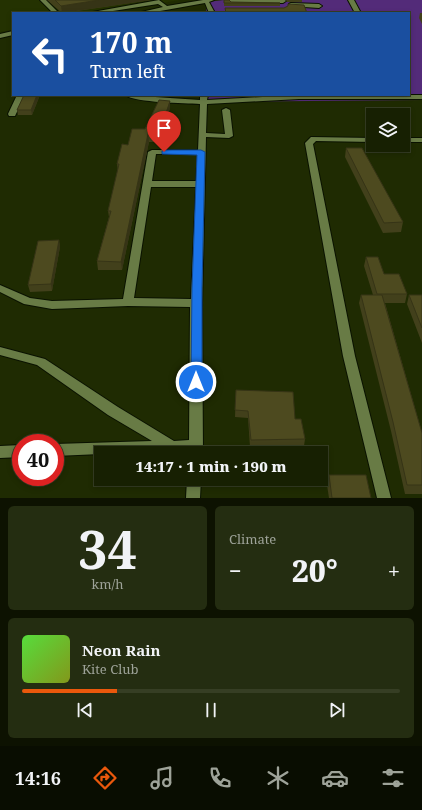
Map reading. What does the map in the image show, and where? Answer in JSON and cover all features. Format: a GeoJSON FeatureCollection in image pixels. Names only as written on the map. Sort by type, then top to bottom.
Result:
{"type":"FeatureCollection","features":[{"type":"Feature","properties":{"kind":"street"},"geometry":{"type":"LineString","coordinates":[[43,0],[55,12]]}},
{"type":"Feature","properties":{"kind":"street"},"geometry":{"type":"LineString","coordinates":[[96,12],[169,0]]}},
{"type":"Feature","properties":{"kind":"street"},"geometry":{"type":"LineString","coordinates":[[136,12],[196,0]]}},
{"type":"Feature","properties":{"kind":"street"},"geometry":{"type":"LineString","coordinates":[[145,12],[208,0],[212,12]]}},
{"type":"Feature","properties":{"kind":"street"},"geometry":{"type":"LineString","coordinates":[[351,0],[357,12]]}},
{"type":"Feature","properties":{"kind":"street"},"geometry":{"type":"LineString","coordinates":[[232,1],[319,6]]}},
{"type":"Feature","properties":{"kind":"street"},"geometry":{"type":"LineString","coordinates":[[159,2],[165,6]]}},
{"type":"Feature","properties":{"kind":"street"},"geometry":{"type":"LineString","coordinates":[[0,36],[12,34]]}},
{"type":"Feature","properties":{"kind":"street"},"geometry":{"type":"LineString","coordinates":[[12,114],[21,96]]}},
{"type":"Feature","properties":{"kind":"street"},"geometry":{"type":"LineString","coordinates":[[134,96],[152,99],[299,96],[422,97]]}},
{"type":"Feature","properties":{"kind":"street"},"geometry":{"type":"LineString","coordinates":[[196,446],[196,303],[204,98]]}},
{"type":"Feature","properties":{"kind":"street"},"geometry":{"type":"LineString","coordinates":[[202,135],[229,136],[226,110]]}},
{"type":"Feature","properties":{"kind":"street"},"geometry":{"type":"LineString","coordinates":[[366,140],[319,139],[309,143],[349,356],[384,498]]}},
{"type":"Feature","properties":{"kind":"street"},"geometry":{"type":"LineString","coordinates":[[410,140],[422,140]]}},
{"type":"Feature","properties":{"kind":"street"},"geometry":{"type":"LineString","coordinates":[[128,302],[152,152],[201,152]]}},
{"type":"Feature","properties":{"kind":"street"},"geometry":{"type":"LineString","coordinates":[[148,184],[200,184]]}},
{"type":"Feature","properties":{"kind":"street"},"geometry":{"type":"LineString","coordinates":[[0,288],[28,301],[52,305],[128,302],[196,303]]}},
{"type":"Feature","properties":{"kind":"street"},"geometry":{"type":"LineString","coordinates":[[0,351],[41,362],[113,411],[171,446]]}},
{"type":"Feature","properties":{"kind":"street"},"geometry":{"type":"LineString","coordinates":[[64,450],[94,449]]}},
{"type":"Feature","properties":{"kind":"street"},"geometry":{"type":"LineString","coordinates":[[0,452],[12,451]]}},
{"type":"Feature","properties":{"kind":"street"},"geometry":{"type":"LineString","coordinates":[[193,498],[194,486]]}},
{"type":"Feature","properties":{"kind":"shaded area"},"geometry":{"type":"Polygon","coordinates":[[[0,0],[180,0],[113,12],[12,12],[12,30],[0,32],[0,0]]]}},
{"type":"Feature","properties":{"kind":"shaded area"},"geometry":{"type":"Polygon","coordinates":[[[224,0],[422,0],[422,100],[203,102],[204,96],[410,96],[410,12],[206,12],[207,2],[224,0]]]}},
{"type":"Feature","properties":{"kind":"building"},"geometry":{"type":"Polygon","coordinates":[[[55,0],[99,0],[61,6],[55,0]]]}},
{"type":"Feature","properties":{"kind":"building"},"geometry":{"type":"Polygon","coordinates":[[[224,0],[229,0],[231,2],[280,3],[224,3],[224,0]]]}},
{"type":"Feature","properties":{"kind":"building"},"geometry":{"type":"Polygon","coordinates":[[[288,4],[304,5],[307,12],[226,12],[225,8],[284,8],[288,6],[288,4]]]}},
{"type":"Feature","properties":{"kind":"building"},"geometry":{"type":"Polygon","coordinates":[[[24,96],[37,96],[31,110],[17,110],[24,96]]]}},
{"type":"Feature","properties":{"kind":"building"},"geometry":{"type":"Polygon","coordinates":[[[159,100],[170,101],[159,134],[148,134],[121,262],[97,261],[111,211],[108,211],[122,144],[128,145],[132,129],[145,129],[159,100]]]}},
{"type":"Feature","properties":{"kind":"building"},"geometry":{"type":"Polygon","coordinates":[[[346,148],[362,148],[403,222],[384,223],[346,148]]]}},
{"type":"Feature","properties":{"kind":"building"},"geometry":{"type":"Polygon","coordinates":[[[59,240],[51,284],[28,285],[38,241],[59,240]]]}},
{"type":"Feature","properties":{"kind":"building"},"geometry":{"type":"Polygon","coordinates":[[[366,257],[378,257],[384,274],[399,274],[407,294],[377,294],[366,257]]]}},
{"type":"Feature","properties":{"kind":"building"},"geometry":{"type":"Polygon","coordinates":[[[361,295],[382,295],[422,433],[422,485],[407,485],[393,422],[361,295]]]}},
{"type":"Feature","properties":{"kind":"building"},"geometry":{"type":"Polygon","coordinates":[[[409,295],[422,295],[422,328],[409,295]]]}},
{"type":"Feature","properties":{"kind":"building"},"geometry":{"type":"Polygon","coordinates":[[[236,390],[293,392],[295,419],[301,419],[305,439],[251,440],[248,411],[235,410],[236,390]]]}},
{"type":"Feature","properties":{"kind":"building"},"geometry":{"type":"Polygon","coordinates":[[[329,475],[366,475],[371,498],[332,498],[329,475]]]}},
{"type":"Feature","properties":{"kind":"route"},"geometry":{"type":"LineString","coordinates":[[164,152],[201,152],[198,228],[196,382]]}}]}
